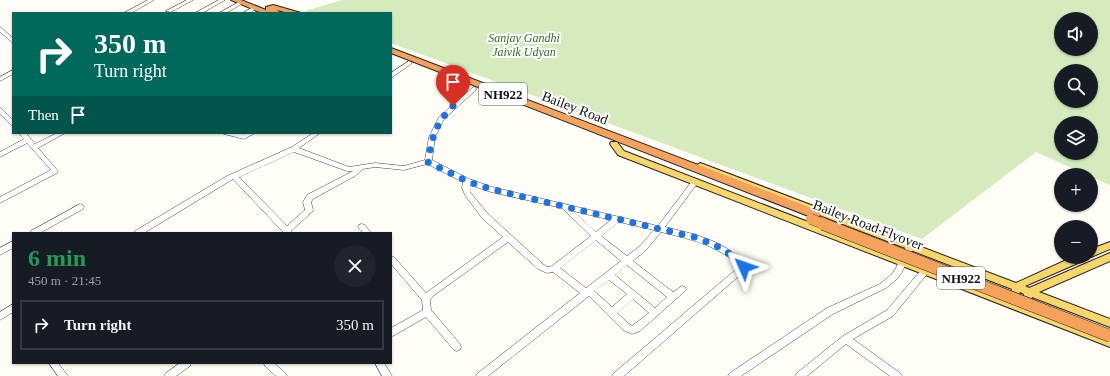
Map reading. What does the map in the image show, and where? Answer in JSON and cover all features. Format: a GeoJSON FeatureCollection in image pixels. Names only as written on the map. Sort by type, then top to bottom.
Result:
{"type":"FeatureCollection","features":[{"type":"Feature","properties":{"kind":"highway"},"geometry":{"type":"LineString","coordinates":[[240,1],[256,4],[259,2],[256,0]]}},
{"type":"Feature","properties":{"kind":"highway"},"geometry":{"type":"LineString","coordinates":[[266,0],[295,12]]}},
{"type":"Feature","properties":{"kind":"highway"},"geometry":{"type":"LineString","coordinates":[[240,1],[265,12]]}},
{"type":"Feature","properties":{"kind":"highway"},"geometry":{"type":"LineString","coordinates":[[275,12],[269,9],[273,7],[293,12]]}},
{"type":"Feature","properties":{"kind":"highway","name":"Bailey Road"},"geometry":{"type":"LineString","coordinates":[[392,50],[615,140]]}},
{"type":"Feature","properties":{"kind":"highway","name":"Bailey Road"},"geometry":{"type":"LineString","coordinates":[[392,56],[474,89],[615,140]]}},
{"type":"Feature","properties":{"kind":"highway","name":"Bailey Road Flyover"},"geometry":{"type":"LineString","coordinates":[[615,140],[1110,330]]}},
{"type":"Feature","properties":{"kind":"highway","name":"Bailey Road Flyover"},"geometry":{"type":"LineString","coordinates":[[813,216],[1110,336]]}},
{"type":"Feature","properties":{"kind":"main road"},"geometry":{"type":"LineString","coordinates":[[1110,323],[625,137],[615,140],[621,153],[1110,343]]}},
{"type":"Feature","properties":{"kind":"main road"},"geometry":{"type":"LineString","coordinates":[[1098,250],[1110,245]]}},
{"type":"Feature","properties":{"kind":"main road"},"geometry":{"type":"LineString","coordinates":[[1024,309],[1029,292],[1110,256]]}},
{"type":"Feature","properties":{"kind":"main road"},"geometry":{"type":"LineString","coordinates":[[1011,304],[1017,287],[1029,279],[1065,264]]}},
{"type":"Feature","properties":{"kind":"main road"},"geometry":{"type":"LineString","coordinates":[[963,286],[966,267]]}},
{"type":"Feature","properties":{"kind":"main road"},"geometry":{"type":"LineString","coordinates":[[1086,333],[1090,315]]}},
{"type":"Feature","properties":{"kind":"street"},"geometry":{"type":"LineString","coordinates":[[129,12],[152,0]]}},
{"type":"Feature","properties":{"kind":"street"},"geometry":{"type":"LineString","coordinates":[[169,11],[191,0]]}},
{"type":"Feature","properties":{"kind":"street"},"geometry":{"type":"LineString","coordinates":[[200,12],[223,0]]}},
{"type":"Feature","properties":{"kind":"street"},"geometry":{"type":"LineString","coordinates":[[224,12],[240,1]]}},
{"type":"Feature","properties":{"kind":"street"},"geometry":{"type":"LineString","coordinates":[[248,12],[255,8]]}},
{"type":"Feature","properties":{"kind":"street"},"geometry":{"type":"LineString","coordinates":[[0,29],[12,40]]}},
{"type":"Feature","properties":{"kind":"street"},"geometry":{"type":"LineString","coordinates":[[392,75],[409,63]]}},
{"type":"Feature","properties":{"kind":"street"},"geometry":{"type":"LineString","coordinates":[[0,79],[12,73]]}},
{"type":"Feature","properties":{"kind":"street"},"geometry":{"type":"LineString","coordinates":[[428,162],[432,137],[441,118],[474,89]]}},
{"type":"Feature","properties":{"kind":"street"},"geometry":{"type":"LineString","coordinates":[[1,113],[12,123]]}},
{"type":"Feature","properties":{"kind":"street"},"geometry":{"type":"LineString","coordinates":[[0,200],[55,171],[23,134]]}},
{"type":"Feature","properties":{"kind":"street"},"geometry":{"type":"LineString","coordinates":[[34,147],[60,134]]}},
{"type":"Feature","properties":{"kind":"street"},"geometry":{"type":"LineString","coordinates":[[230,134],[244,137],[250,134]]}},
{"type":"Feature","properties":{"kind":"street"},"geometry":{"type":"LineString","coordinates":[[140,232],[234,176],[294,149],[316,134]]}},
{"type":"Feature","properties":{"kind":"street"},"geometry":{"type":"LineString","coordinates":[[0,155],[28,140]]}},
{"type":"Feature","properties":{"kind":"street"},"geometry":{"type":"LineString","coordinates":[[294,149],[344,168],[355,169],[372,165],[404,168],[428,162],[467,181],[490,189],[698,238],[723,249],[743,264],[744,267],[617,376]]}},
{"type":"Feature","properties":{"kind":"street"},"geometry":{"type":"LineString","coordinates":[[234,176],[288,232],[309,210],[307,202],[310,197],[353,174],[361,168]]}},
{"type":"Feature","properties":{"kind":"street"},"geometry":{"type":"LineString","coordinates":[[467,181],[466,191],[468,196],[485,216],[544,269],[549,270],[554,268],[617,220]]}},
{"type":"Feature","properties":{"kind":"street"},"geometry":{"type":"LineString","coordinates":[[484,375],[643,248],[659,230],[694,182]]}},
{"type":"Feature","properties":{"kind":"street"},"geometry":{"type":"LineString","coordinates":[[36,232],[80,207]]}},
{"type":"Feature","properties":{"kind":"street"},"geometry":{"type":"LineString","coordinates":[[563,207],[596,236],[673,297]]}},
{"type":"Feature","properties":{"kind":"street"},"geometry":{"type":"LineString","coordinates":[[426,299],[430,294],[508,238]]}},
{"type":"Feature","properties":{"kind":"street"},"geometry":{"type":"LineString","coordinates":[[0,252],[12,245]]}},
{"type":"Feature","properties":{"kind":"street"},"geometry":{"type":"LineString","coordinates":[[733,376],[830,311],[883,286],[894,277],[904,262],[910,246]]}},
{"type":"Feature","properties":{"kind":"street"},"geometry":{"type":"LineString","coordinates":[[392,260],[426,299],[427,312]]}},
{"type":"Feature","properties":{"kind":"street"},"geometry":{"type":"LineString","coordinates":[[554,268],[588,292],[632,330],[637,328],[682,289]]}},
{"type":"Feature","properties":{"kind":"street"},"geometry":{"type":"LineString","coordinates":[[800,376],[846,339],[890,313],[925,271]]}},
{"type":"Feature","properties":{"kind":"street"},"geometry":{"type":"LineString","coordinates":[[609,275],[655,313]]}},
{"type":"Feature","properties":{"kind":"street"},"geometry":{"type":"LineString","coordinates":[[611,313],[633,294]]}},
{"type":"Feature","properties":{"kind":"street"},"geometry":{"type":"LineString","coordinates":[[0,316],[12,309]]}},
{"type":"Feature","properties":{"kind":"street"},"geometry":{"type":"LineString","coordinates":[[392,332],[427,312]]}},
{"type":"Feature","properties":{"kind":"street"},"geometry":{"type":"LineString","coordinates":[[427,312],[432,315],[457,347]]}},
{"type":"Feature","properties":{"kind":"street"},"geometry":{"type":"LineString","coordinates":[[846,339],[897,376]]}},
{"type":"Feature","properties":{"kind":"street"},"geometry":{"type":"LineString","coordinates":[[54,364],[63,376]]}},
{"type":"Feature","properties":{"kind":"street"},"geometry":{"type":"LineString","coordinates":[[169,376],[186,364]]}},
{"type":"Feature","properties":{"kind":"street"},"geometry":{"type":"LineString","coordinates":[[269,364],[282,376]]}},
{"type":"Feature","properties":{"kind":"street"},"geometry":{"type":"LineString","coordinates":[[380,364],[387,376]]}},
{"type":"Feature","properties":{"kind":"green space","name":"Sanjay Gandhi Jaivik Udyan"},"geometry":{"type":"Polygon","coordinates":[[[342,0],[1110,0],[1110,185],[1098,180],[1098,168],[1071,168],[1036,152],[922,239],[392,43],[392,12],[305,11],[342,0]]]}},
{"type":"Feature","properties":{"kind":"route"},"geometry":{"type":"LineString","coordinates":[[453,106],[441,118],[432,137],[428,162],[467,181],[490,189],[698,238],[723,249],[743,264],[744,267]]}}]}
